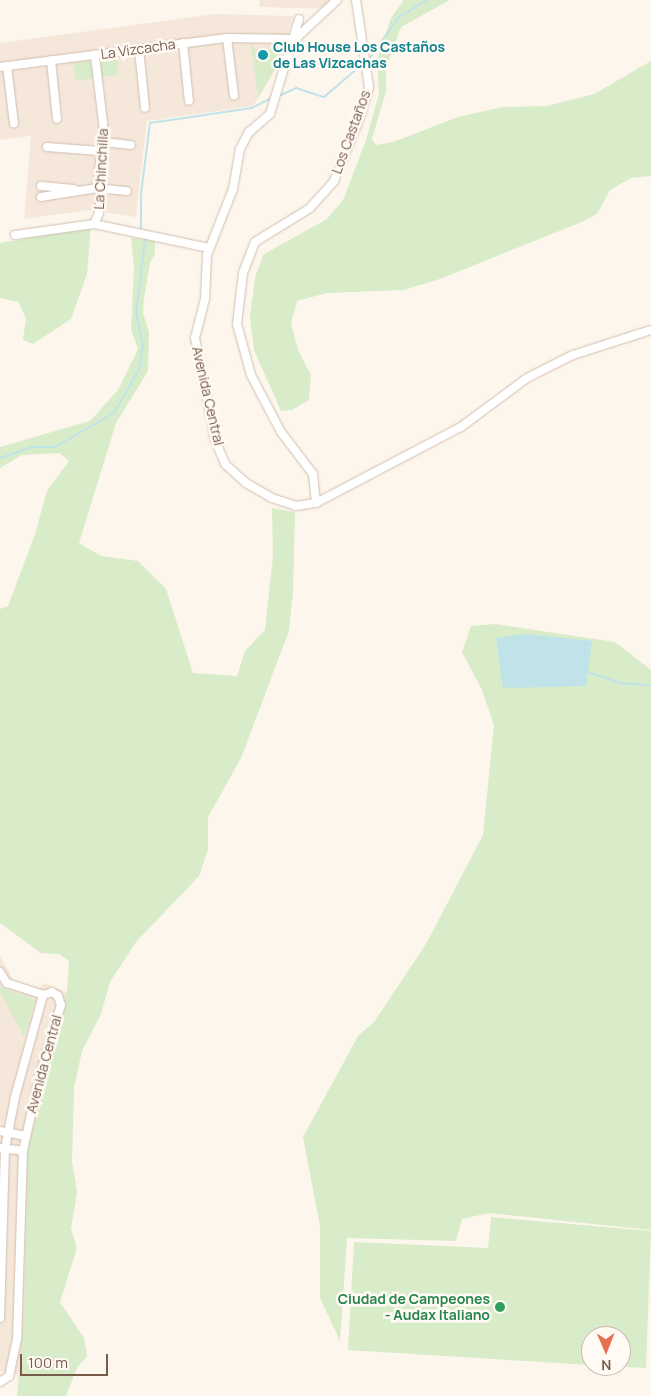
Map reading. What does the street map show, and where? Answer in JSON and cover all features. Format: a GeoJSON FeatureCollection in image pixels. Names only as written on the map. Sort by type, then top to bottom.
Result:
{"type":"FeatureCollection","features":[{"type":"Feature","properties":{"kind":"street"},"geometry":{"type":"LineString","coordinates":[[295,39],[338,0]]}},
{"type":"Feature","properties":{"kind":"street","name":"Los Castaños"},"geometry":{"type":"LineString","coordinates":[[316,503],[312,474],[281,432],[251,375],[237,324],[243,273],[255,242],[310,208],[334,181],[359,120],[369,86],[356,0]]}},
{"type":"Feature","properties":{"kind":"street","name":"Avenida Central"},"geometry":{"type":"LineString","coordinates":[[299,19],[295,39],[290,49],[270,114],[244,138],[234,189],[209,248],[205,299],[195,348],[215,440],[225,464],[246,483],[272,498],[296,506],[316,503],[461,427],[490,403],[542,370],[573,355],[651,330]]}},
{"type":"Feature","properties":{"kind":"street"},"geometry":{"type":"LineString","coordinates":[[228,38],[234,96]]}},
{"type":"Feature","properties":{"kind":"street","name":"La Vizcacha"},"geometry":{"type":"LineString","coordinates":[[4,67],[228,38],[295,39]]}},
{"type":"Feature","properties":{"kind":"street"},"geometry":{"type":"LineString","coordinates":[[276,39],[290,49]]}},
{"type":"Feature","properties":{"kind":"street"},"geometry":{"type":"LineString","coordinates":[[183,43],[189,100]]}},
{"type":"Feature","properties":{"kind":"street"},"geometry":{"type":"LineString","coordinates":[[139,49],[145,108]]}},
{"type":"Feature","properties":{"kind":"street","name":"La Chinchilla"},"geometry":{"type":"LineString","coordinates":[[94,55],[103,142],[100,151],[97,188],[100,199],[94,224]]}},
{"type":"Feature","properties":{"kind":"street"},"geometry":{"type":"LineString","coordinates":[[50,60],[57,119]]}},
{"type":"Feature","properties":{"kind":"street"},"geometry":{"type":"LineString","coordinates":[[4,67],[14,124]]}},
{"type":"Feature","properties":{"kind":"street"},"geometry":{"type":"LineString","coordinates":[[103,142],[131,145]]}},
{"type":"Feature","properties":{"kind":"street"},"geometry":{"type":"LineString","coordinates":[[47,147],[100,151]]}},
{"type":"Feature","properties":{"kind":"street"},"geometry":{"type":"LineString","coordinates":[[41,186],[78,191]]}},
{"type":"Feature","properties":{"kind":"street"},"geometry":{"type":"LineString","coordinates":[[41,197],[97,188],[126,191]]}},
{"type":"Feature","properties":{"kind":"street"},"geometry":{"type":"LineString","coordinates":[[16,235],[94,224],[209,248]]}},
{"type":"Feature","properties":{"kind":"street"},"geometry":{"type":"LineString","coordinates":[[0,972],[7,983],[43,995]]}},
{"type":"Feature","properties":{"kind":"street","name":"Avenida Central"},"geometry":{"type":"LineString","coordinates":[[0,1318],[3,1148],[43,995],[54,993],[61,1003],[23,1152],[18,1331],[9,1376],[0,1382]]}},
{"type":"Feature","properties":{"kind":"street"},"geometry":{"type":"LineString","coordinates":[[0,1131],[26,1136]]}},
{"type":"Feature","properties":{"kind":"street"},"geometry":{"type":"LineString","coordinates":[[3,1148],[23,1152]]}},
{"type":"Feature","properties":{"kind":"shaded area"},"geometry":{"type":"Polygon","coordinates":[[[259,0],[333,0],[327,9],[260,7],[259,0]]]}},
{"type":"Feature","properties":{"kind":"shaded area"},"geometry":{"type":"Polygon","coordinates":[[[215,14],[293,16],[280,63],[253,106],[147,121],[136,217],[90,210],[24,219],[31,136],[0,140],[0,43],[215,14]]]}},
{"type":"Feature","properties":{"kind":"shaded area"},"geometry":{"type":"Polygon","coordinates":[[[0,955],[13,980],[39,988],[44,983],[67,992],[73,1042],[44,1275],[16,1383],[18,1374],[0,1371],[0,955]]]}},
{"type":"Feature","properties":{"kind":"green space"},"geometry":{"type":"Polygon","coordinates":[[[404,0],[450,0],[401,27],[386,68],[386,91],[372,139],[376,145],[393,142],[458,117],[503,107],[547,106],[594,94],[651,61],[651,176],[631,178],[610,190],[597,214],[584,221],[440,279],[403,290],[327,293],[297,301],[291,323],[298,350],[311,375],[309,400],[292,410],[281,411],[254,350],[250,317],[255,277],[264,254],[327,219],[343,200],[366,140],[379,94],[377,60],[391,18],[404,0]]]}},
{"type":"Feature","properties":{"kind":"green space"},"geometry":{"type":"Polygon","coordinates":[[[251,44],[255,48],[256,60],[270,60],[270,49],[274,45],[285,50],[258,98],[251,44]]]}},
{"type":"Feature","properties":{"kind":"green space"},"geometry":{"type":"Polygon","coordinates":[[[117,56],[119,75],[102,77],[99,59],[117,56]]]}},
{"type":"Feature","properties":{"kind":"green space"},"geometry":{"type":"Polygon","coordinates":[[[90,59],[93,78],[76,81],[73,62],[90,59]]]}},
{"type":"Feature","properties":{"kind":"green space"},"geometry":{"type":"Polygon","coordinates":[[[91,226],[87,274],[71,319],[33,344],[23,340],[26,318],[18,302],[0,298],[0,243],[25,239],[26,235],[91,226]]]}},
{"type":"Feature","properties":{"kind":"green space"},"geometry":{"type":"Polygon","coordinates":[[[131,238],[155,241],[155,254],[150,263],[143,313],[149,332],[148,371],[116,423],[79,543],[101,556],[138,561],[166,589],[193,673],[237,676],[245,651],[265,630],[273,556],[272,508],[295,512],[293,592],[289,631],[241,758],[208,817],[208,850],[199,876],[136,942],[110,982],[101,1014],[82,1051],[74,1088],[72,1161],[77,1192],[71,1229],[77,1248],[60,1302],[84,1338],[87,1356],[77,1368],[66,1396],[17,1396],[24,1313],[28,1149],[67,992],[69,961],[59,954],[41,953],[0,923],[0,609],[8,606],[35,534],[47,491],[69,461],[59,453],[22,455],[0,468],[0,447],[90,421],[118,390],[138,349],[131,330],[134,268],[131,238]]]}},
{"type":"Feature","properties":{"kind":"green space"},"geometry":{"type":"Polygon","coordinates":[[[495,624],[615,642],[651,670],[651,1230],[489,1213],[462,1219],[456,1241],[347,1238],[340,1341],[320,1298],[320,1226],[303,1137],[358,1036],[374,1022],[426,944],[483,835],[494,725],[482,690],[462,652],[471,626],[495,624]]]}},
{"type":"Feature","properties":{"kind":"green space"},"geometry":{"type":"Polygon","coordinates":[[[0,987],[36,1000],[24,1037],[0,992],[0,987]]]}},
{"type":"Feature","properties":{"kind":"green space","name":"Ciudad de Campeones - Audax Italiano"},"geometry":{"type":"Polygon","coordinates":[[[491,1217],[651,1231],[646,1368],[631,1367],[631,1326],[581,1326],[581,1364],[348,1350],[354,1242],[488,1248],[491,1217]]]}},
{"type":"Feature","properties":{"kind":"water"},"geometry":{"type":"Polygon","coordinates":[[[525,634],[592,641],[586,686],[503,688],[496,638],[525,634]]]}},
{"type":"Feature","properties":{"kind":"waterway"},"geometry":{"type":"LineString","coordinates":[[369,59],[399,17],[427,0]]}},
{"type":"Feature","properties":{"kind":"waterway"},"geometry":{"type":"LineString","coordinates":[[281,95],[296,88],[324,97],[360,66]]}},
{"type":"Feature","properties":{"kind":"waterway"},"geometry":{"type":"LineString","coordinates":[[141,230],[141,194],[150,123],[252,108],[270,99]]}},
{"type":"Feature","properties":{"kind":"waterway"},"geometry":{"type":"LineString","coordinates":[[0,458],[32,447],[55,447],[114,413],[140,367],[143,346],[136,314],[145,240]]}},
{"type":"Feature","properties":{"kind":"waterway"},"geometry":{"type":"LineString","coordinates":[[587,672],[620,683],[651,685]]}},
{"type":"Feature","properties":{"kind":"place","name":"Club House Los Castaños de Las Vizcachas"},"geometry":{"type":"Point","coordinates":[263,55]}},
{"type":"Feature","properties":{"kind":"place","name":"Ciudad de Campeones - Audax Italiano"},"geometry":{"type":"Point","coordinates":[500,1307]}}]}
